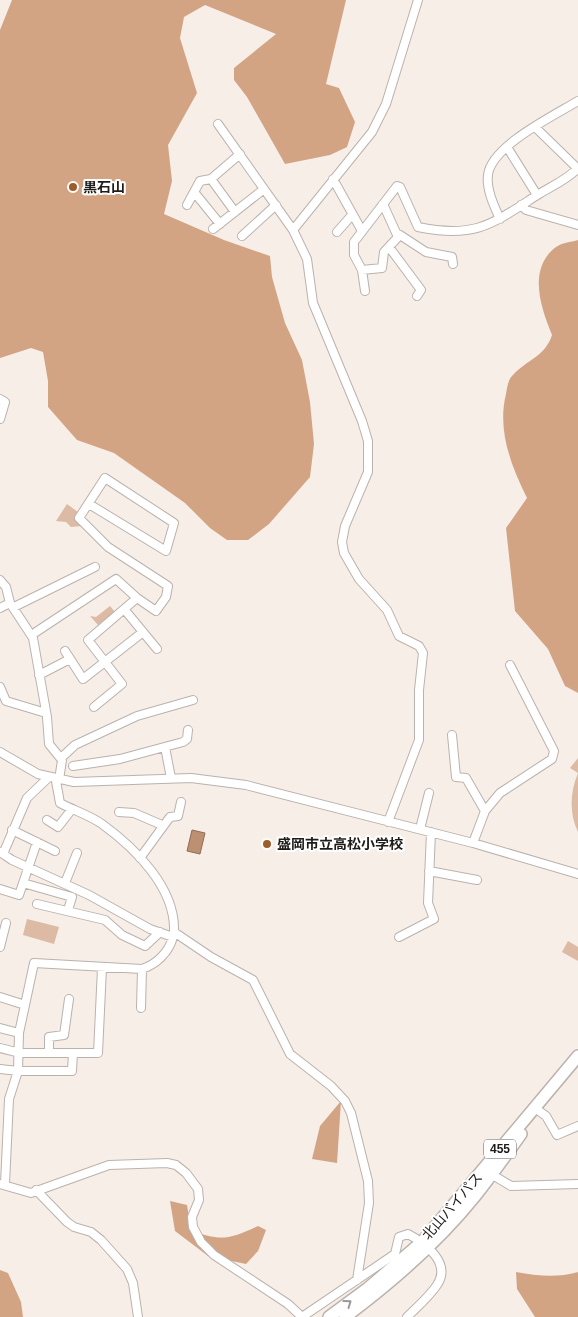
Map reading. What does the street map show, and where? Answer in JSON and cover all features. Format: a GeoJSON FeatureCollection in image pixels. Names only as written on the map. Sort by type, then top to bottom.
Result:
{"type":"FeatureCollection","features":[{"type":"Feature","properties":{"kind":"highway","name":"北山バイパス"},"geometry":{"type":"LineString","coordinates":[[329,1317],[426,1244],[578,1056]]}},
{"type":"Feature","properties":{"kind":"highway","name":"北山バイパス"},"geometry":{"type":"LineString","coordinates":[[346,1317],[372,1297],[474,1197],[539,1111],[578,1066]]}},
{"type":"Feature","properties":{"kind":"street"},"geometry":{"type":"LineString","coordinates":[[294,230],[372,132],[382,111],[418,0]]}},
{"type":"Feature","properties":{"kind":"street"},"geometry":{"type":"LineString","coordinates":[[500,219],[488,185],[488,175],[494,160],[507,147],[535,127],[578,101]]}},
{"type":"Feature","properties":{"kind":"street"},"geometry":{"type":"LineString","coordinates":[[218,124],[294,230],[307,259],[313,303],[362,421],[368,441],[368,472],[345,526],[342,542],[344,553],[359,578],[387,610],[399,636],[419,646],[423,653],[419,690],[419,740],[388,822]]}},
{"type":"Feature","properties":{"kind":"street"},"geometry":{"type":"LineString","coordinates":[[365,291],[362,270],[358,265],[353,248],[354,242],[393,188],[400,187],[418,227],[444,232],[475,229],[500,219],[578,168],[535,127]]}},
{"type":"Feature","properties":{"kind":"street"},"geometry":{"type":"LineString","coordinates":[[507,147],[537,195]]}},
{"type":"Feature","properties":{"kind":"street"},"geometry":{"type":"LineString","coordinates":[[187,205],[200,181],[211,179],[240,154]]}},
{"type":"Feature","properties":{"kind":"street"},"geometry":{"type":"LineString","coordinates":[[211,179],[235,212]]}},
{"type":"Feature","properties":{"kind":"street"},"geometry":{"type":"LineString","coordinates":[[333,179],[362,231]]}},
{"type":"Feature","properties":{"kind":"street"},"geometry":{"type":"LineString","coordinates":[[194,192],[217,227],[264,189]]}},
{"type":"Feature","properties":{"kind":"street"},"geometry":{"type":"LineString","coordinates":[[383,204],[398,237]]}},
{"type":"Feature","properties":{"kind":"street"},"geometry":{"type":"LineString","coordinates":[[242,236],[276,205]]}},
{"type":"Feature","properties":{"kind":"street"},"geometry":{"type":"LineString","coordinates":[[521,205],[526,210],[578,225]]}},
{"type":"Feature","properties":{"kind":"street"},"geometry":{"type":"LineString","coordinates":[[337,232],[352,215]]}},
{"type":"Feature","properties":{"kind":"street"},"geometry":{"type":"LineString","coordinates":[[398,237],[402,236],[426,252],[452,257],[454,264]]}},
{"type":"Feature","properties":{"kind":"street"},"geometry":{"type":"LineString","coordinates":[[362,270],[382,268],[384,252],[398,237]]}},
{"type":"Feature","properties":{"kind":"street"},"geometry":{"type":"LineString","coordinates":[[390,247],[421,290],[417,296]]}},
{"type":"Feature","properties":{"kind":"street"},"geometry":{"type":"LineString","coordinates":[[0,399],[5,402],[0,418]]}},
{"type":"Feature","properties":{"kind":"street"},"geometry":{"type":"LineString","coordinates":[[36,632],[116,579],[137,598],[156,611],[166,597],[168,586],[108,547],[79,518],[105,478],[174,523],[166,551],[89,504]]}},
{"type":"Feature","properties":{"kind":"street"},"geometry":{"type":"LineString","coordinates":[[0,608],[12,605],[95,567]]}},
{"type":"Feature","properties":{"kind":"street"},"geometry":{"type":"LineString","coordinates":[[0,580],[6,587],[12,605],[33,638],[46,712],[49,744],[61,758]]}},
{"type":"Feature","properties":{"kind":"street"},"geometry":{"type":"LineString","coordinates":[[94,707],[122,684],[88,640],[137,598]]}},
{"type":"Feature","properties":{"kind":"street"},"geometry":{"type":"LineString","coordinates":[[124,609],[157,649]]}},
{"type":"Feature","properties":{"kind":"street"},"geometry":{"type":"LineString","coordinates":[[65,651],[83,679],[143,632]]}},
{"type":"Feature","properties":{"kind":"street"},"geometry":{"type":"LineString","coordinates":[[39,675],[70,659]]}},
{"type":"Feature","properties":{"kind":"street"},"geometry":{"type":"LineString","coordinates":[[474,843],[485,811],[500,793],[552,759],[554,751],[510,666]]}},
{"type":"Feature","properties":{"kind":"street"},"geometry":{"type":"LineString","coordinates":[[0,687],[6,701],[46,712]]}},
{"type":"Feature","properties":{"kind":"street"},"geometry":{"type":"LineString","coordinates":[[193,700],[132,719],[76,745],[61,758],[55,779],[60,803],[100,823],[140,858],[160,884],[171,905],[175,921],[174,932],[211,957],[254,980],[290,1054],[331,1086],[345,1101],[351,1113],[368,1181],[370,1204],[357,1280]]}},
{"type":"Feature","properties":{"kind":"street"},"geometry":{"type":"LineString","coordinates":[[73,766],[120,759],[183,742],[186,739],[188,730]]}},
{"type":"Feature","properties":{"kind":"street"},"geometry":{"type":"LineString","coordinates":[[452,735],[456,777],[466,778],[485,811]]}},
{"type":"Feature","properties":{"kind":"street"},"geometry":{"type":"LineString","coordinates":[[165,747],[171,778]]}},
{"type":"Feature","properties":{"kind":"street"},"geometry":{"type":"LineString","coordinates":[[0,752],[30,770],[55,779],[74,782],[171,778],[221,780],[246,785],[474,843],[578,874]]}},
{"type":"Feature","properties":{"kind":"street"},"geometry":{"type":"LineString","coordinates":[[55,779],[27,798],[1,853],[76,888],[129,915],[141,924],[173,937],[172,943],[157,962],[142,969],[34,963],[19,1033],[20,1053],[18,1071],[9,1099],[4,1129],[3,1184],[31,1193],[109,1165],[167,1162],[176,1165],[186,1173],[198,1189],[198,1200],[192,1217],[193,1227],[201,1242],[214,1255],[288,1304],[302,1317],[395,1254],[399,1237],[408,1234],[426,1244],[437,1257],[441,1271],[438,1284],[407,1317]]}},
{"type":"Feature","properties":{"kind":"street"},"geometry":{"type":"LineString","coordinates":[[420,830],[429,793]]}},
{"type":"Feature","properties":{"kind":"street"},"geometry":{"type":"LineString","coordinates":[[140,858],[162,825],[170,817],[178,816],[181,802]]}},
{"type":"Feature","properties":{"kind":"street"},"geometry":{"type":"LineString","coordinates":[[47,820],[58,827],[72,809]]}},
{"type":"Feature","properties":{"kind":"street"},"geometry":{"type":"LineString","coordinates":[[119,812],[134,813],[162,825]]}},
{"type":"Feature","properties":{"kind":"street"},"geometry":{"type":"LineString","coordinates":[[12,830],[55,851]]}},
{"type":"Feature","properties":{"kind":"street"},"geometry":{"type":"LineString","coordinates":[[399,937],[434,919],[428,903],[431,832]]}},
{"type":"Feature","properties":{"kind":"street"},"geometry":{"type":"LineString","coordinates":[[0,889],[19,895],[37,842]]}},
{"type":"Feature","properties":{"kind":"street"},"geometry":{"type":"LineString","coordinates":[[65,883],[77,854]]}},
{"type":"Feature","properties":{"kind":"street"},"geometry":{"type":"LineString","coordinates":[[429,871],[477,880]]}},
{"type":"Feature","properties":{"kind":"street"},"geometry":{"type":"LineString","coordinates":[[23,883],[72,897]]}},
{"type":"Feature","properties":{"kind":"street"},"geometry":{"type":"LineString","coordinates":[[68,910],[76,888]]}},
{"type":"Feature","properties":{"kind":"street"},"geometry":{"type":"LineString","coordinates":[[37,904],[106,920],[122,935],[145,946],[160,932]]}},
{"type":"Feature","properties":{"kind":"street"},"geometry":{"type":"LineString","coordinates":[[0,947],[6,923]]}},
{"type":"Feature","properties":{"kind":"street"},"geometry":{"type":"LineString","coordinates":[[0,1048],[20,1053],[98,1053],[102,968]]}},
{"type":"Feature","properties":{"kind":"street"},"geometry":{"type":"LineString","coordinates":[[141,1008],[142,969]]}},
{"type":"Feature","properties":{"kind":"street"},"geometry":{"type":"LineString","coordinates":[[0,997],[25,1005]]}},
{"type":"Feature","properties":{"kind":"street"},"geometry":{"type":"LineString","coordinates":[[49,1053],[49,1037],[64,1035],[69,999]]}},
{"type":"Feature","properties":{"kind":"street"},"geometry":{"type":"LineString","coordinates":[[0,1028],[19,1033]]}},
{"type":"Feature","properties":{"kind":"street"},"geometry":{"type":"LineString","coordinates":[[0,1069],[72,1071],[73,1053]]}},
{"type":"Feature","properties":{"kind":"street"},"geometry":{"type":"LineString","coordinates":[[0,1098],[9,1099]]}},
{"type":"Feature","properties":{"kind":"street"},"geometry":{"type":"LineString","coordinates":[[539,1111],[546,1116],[557,1136],[578,1126]]}},
{"type":"Feature","properties":{"kind":"street"},"geometry":{"type":"LineString","coordinates":[[491,1174],[511,1186],[578,1184]]}},
{"type":"Feature","properties":{"kind":"street"},"geometry":{"type":"LineString","coordinates":[[36,1190],[66,1222],[74,1227],[91,1232],[101,1240],[127,1269],[133,1283],[138,1317]]}},
{"type":"Feature","properties":{"kind":"shaded area"},"geometry":{"type":"Polygon","coordinates":[[[12,0],[346,0],[326,84],[339,88],[355,122],[347,147],[330,155],[285,164],[247,97],[234,80],[234,68],[276,34],[205,5],[184,17],[180,38],[197,93],[168,145],[172,181],[164,214],[224,240],[270,256],[272,277],[285,323],[302,360],[310,402],[314,444],[310,477],[269,524],[248,540],[227,540],[210,528],[185,503],[114,453],[77,440],[48,407],[48,381],[43,352],[31,348],[0,358],[0,30],[12,0]]]}},
{"type":"Feature","properties":{"kind":"shaded area"},"geometry":{"type":"Polygon","coordinates":[[[578,240],[578,693],[565,686],[548,649],[515,611],[506,528],[527,498],[511,461],[504,434],[503,421],[507,387],[511,378],[545,348],[552,335],[544,313],[539,289],[539,277],[542,266],[547,256],[556,247],[578,240]]]}},
{"type":"Feature","properties":{"kind":"shaded area"},"geometry":{"type":"Polygon","coordinates":[[[67,504],[78,512],[74,519],[82,526],[71,527],[66,522],[56,521],[67,504]]]}},
{"type":"Feature","properties":{"kind":"shaded area"},"geometry":{"type":"Polygon","coordinates":[[[110,606],[115,612],[98,625],[90,616],[96,617],[110,606]]]}},
{"type":"Feature","properties":{"kind":"shaded area"},"geometry":{"type":"Polygon","coordinates":[[[578,758],[578,773],[570,768],[578,758]]]}},
{"type":"Feature","properties":{"kind":"shaded area"},"geometry":{"type":"Polygon","coordinates":[[[578,773],[578,832],[573,817],[572,795],[578,773]]]}},
{"type":"Feature","properties":{"kind":"shaded area"},"geometry":{"type":"Polygon","coordinates":[[[192,830],[205,833],[200,854],[187,851],[192,830]]]}},
{"type":"Feature","properties":{"kind":"shaded area"},"geometry":{"type":"Polygon","coordinates":[[[27,919],[59,927],[54,944],[23,935],[27,919]]]}},
{"type":"Feature","properties":{"kind":"shaded area"},"geometry":{"type":"Polygon","coordinates":[[[568,941],[578,947],[578,961],[562,952],[568,941]]]}},
{"type":"Feature","properties":{"kind":"shaded area"},"geometry":{"type":"Polygon","coordinates":[[[341,1101],[337,1163],[312,1159],[320,1126],[341,1101]]]}},
{"type":"Feature","properties":{"kind":"shaded area"},"geometry":{"type":"Polygon","coordinates":[[[170,1201],[187,1205],[191,1230],[201,1234],[225,1237],[240,1234],[258,1226],[266,1230],[258,1251],[246,1264],[208,1256],[175,1231],[170,1201]]]}},
{"type":"Feature","properties":{"kind":"shaded area"},"geometry":{"type":"Polygon","coordinates":[[[0,1270],[8,1273],[21,1302],[23,1317],[0,1317],[0,1270]]]}},
{"type":"Feature","properties":{"kind":"shaded area"},"geometry":{"type":"Polygon","coordinates":[[[516,1272],[547,1276],[578,1272],[578,1317],[535,1317],[517,1289],[516,1272]]]}},
{"type":"Feature","properties":{"kind":"place","name":"黒石山"},"geometry":{"type":"Point","coordinates":[73,187]}},
{"type":"Feature","properties":{"kind":"place","name":"盛岡市立高松小学校"},"geometry":{"type":"Point","coordinates":[267,844]}}]}
